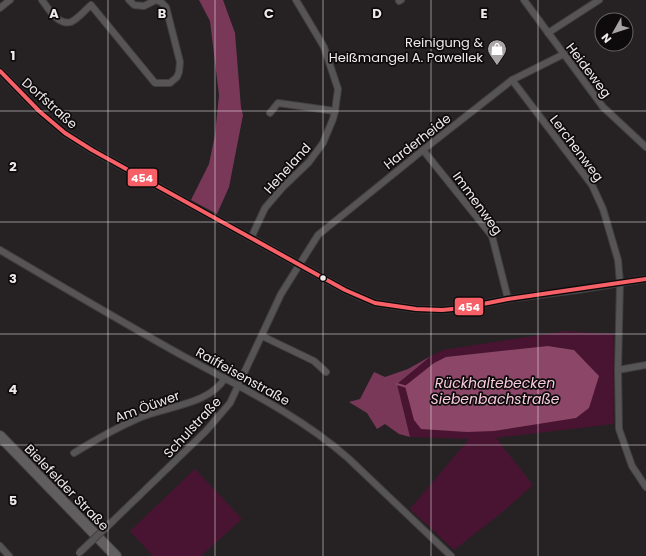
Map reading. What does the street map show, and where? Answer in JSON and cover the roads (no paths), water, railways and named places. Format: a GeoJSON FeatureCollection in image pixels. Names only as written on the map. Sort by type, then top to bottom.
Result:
{"type":"FeatureCollection","features":[{"type":"Feature","properties":{"kind":"main road","name":"Bielefelder Straße"},"geometry":{"type":"LineString","coordinates":[[0,436],[116,556]]}},
{"type":"Feature","properties":{"kind":"street"},"geometry":{"type":"LineString","coordinates":[[0,8],[10,0]]}},
{"type":"Feature","properties":{"kind":"street"},"geometry":{"type":"LineString","coordinates":[[42,0],[57,19],[63,22],[71,22],[91,5],[156,83],[170,83],[177,77],[180,62],[166,7],[161,2],[156,0],[144,6],[134,5],[129,0]]}},
{"type":"Feature","properties":{"kind":"street","name":"Heheland"},"geometry":{"type":"LineString","coordinates":[[251,238],[265,208],[309,162],[323,143],[333,120],[335,111],[338,89],[324,47],[296,0]]}},
{"type":"Feature","properties":{"kind":"street","name":"Heideweg"},"geometry":{"type":"LineString","coordinates":[[524,0],[603,107],[646,147]]}},
{"type":"Feature","properties":{"kind":"street"},"geometry":{"type":"LineString","coordinates":[[548,34],[599,0]]}},
{"type":"Feature","properties":{"kind":"street","name":"Harderheide"},"geometry":{"type":"LineString","coordinates":[[299,265],[318,235],[423,150],[512,80],[564,54]]}},
{"type":"Feature","properties":{"kind":"street","name":"Dorfstraße"},"geometry":{"type":"LineString","coordinates":[[0,71],[39,111],[65,133],[92,150],[360,298],[375,303],[416,310],[462,308],[508,299],[646,279]]}},
{"type":"Feature","properties":{"kind":"street","name":"Lerchenweg"},"geometry":{"type":"LineString","coordinates":[[512,80],[592,185],[606,216],[618,260],[620,283],[618,370],[619,429],[632,466],[646,487]]}},
{"type":"Feature","properties":{"kind":"street"},"geometry":{"type":"LineString","coordinates":[[270,113],[278,103],[335,111]]}},
{"type":"Feature","properties":{"kind":"street","name":"Immenweg"},"geometry":{"type":"LineString","coordinates":[[423,150],[492,236],[508,299]]}},
{"type":"Feature","properties":{"kind":"street","name":"Raiffeisenstraße"},"geometry":{"type":"LineString","coordinates":[[0,250],[183,356],[293,416],[336,448],[451,556]]}},
{"type":"Feature","properties":{"kind":"street","name":"Schulstraße"},"geometry":{"type":"LineString","coordinates":[[77,555],[206,431],[230,403],[281,294],[299,265]]}},
{"type":"Feature","properties":{"kind":"street"},"geometry":{"type":"LineString","coordinates":[[262,336],[314,361],[326,372]]}},
{"type":"Feature","properties":{"kind":"street"},"geometry":{"type":"LineString","coordinates":[[618,370],[646,365]]}},
{"type":"Feature","properties":{"kind":"street","name":"Am Öüwer"},"geometry":{"type":"LineString","coordinates":[[74,453],[105,434],[139,418],[202,398],[220,386],[225,378]]}},
{"type":"Feature","properties":{"kind":"street"},"geometry":{"type":"LineString","coordinates":[[0,546],[9,556]]}},
{"type":"Feature","properties":{"kind":"water","name":"Rückhaltebecken Siebenbachstraße"},"geometry":{"type":"Polygon","coordinates":[[[548,346],[574,350],[599,376],[589,408],[576,418],[494,431],[467,432],[421,429],[414,420],[405,386],[434,363],[446,357],[548,346]]]}},
{"type":"Feature","properties":{"kind":"waterway"},"geometry":{"type":"LineString","coordinates":[[397,384],[407,387]]}},
{"type":"Feature","properties":{"kind":"place","name":"Reinigung & Heißmangel A. Pawellek"},"geometry":{"type":"Point","coordinates":[497,66]}}]}
